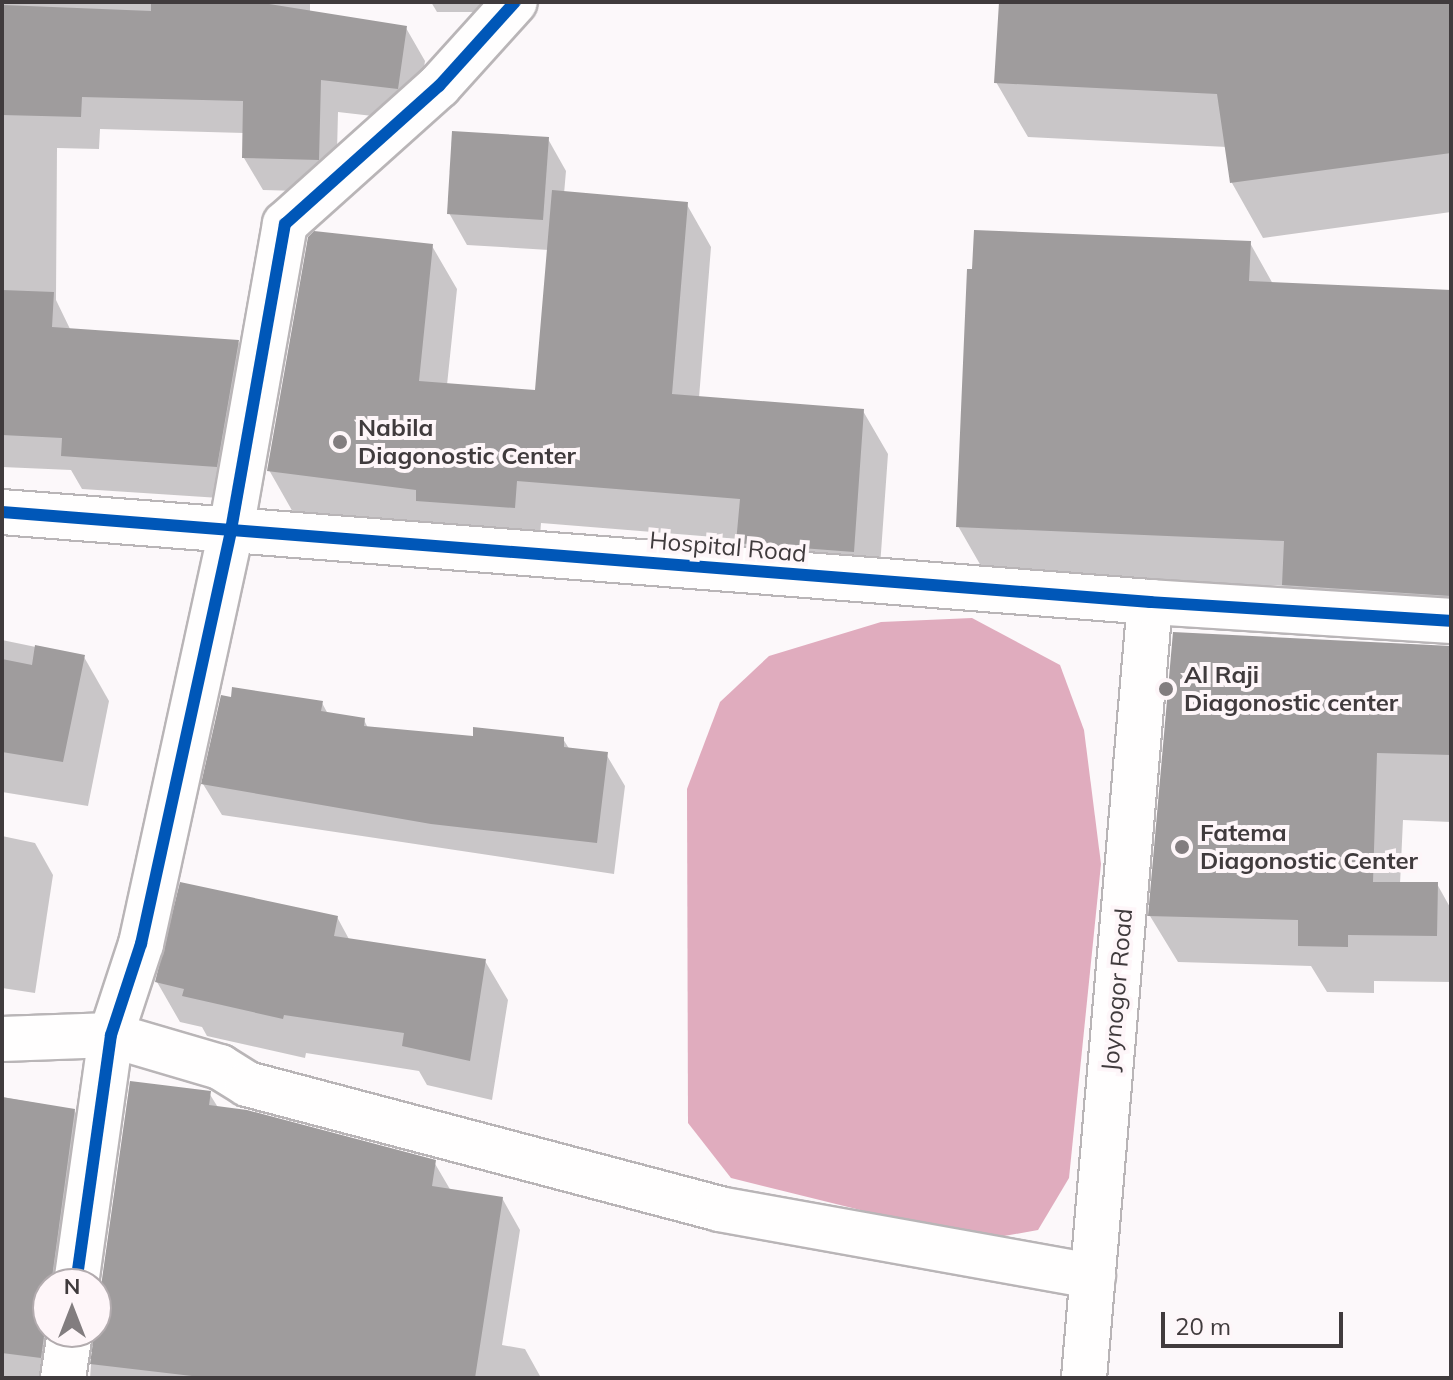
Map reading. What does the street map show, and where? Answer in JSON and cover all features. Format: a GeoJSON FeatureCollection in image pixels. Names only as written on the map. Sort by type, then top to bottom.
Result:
{"type":"FeatureCollection","features":[{"type":"Feature","properties":{"kind":"street"},"geometry":{"type":"LineString","coordinates":[[78,1268],[111,1035],[141,944],[231,530],[285,224],[439,86],[515,2]]}},
{"type":"Feature","properties":{"kind":"street","name":"Hospital Road"},"geometry":{"type":"LineString","coordinates":[[2,512],[1150,602],[1451,621]]}},
{"type":"Feature","properties":{"kind":"street","name":"Joynogor Road"},"geometry":{"type":"LineString","coordinates":[[1084,1378],[1150,602]]}},
{"type":"Feature","properties":{"kind":"street"},"geometry":{"type":"LineString","coordinates":[[2,1039],[111,1035],[220,1067],[247,1084],[719,1209],[1093,1276]]}},
{"type":"Feature","properties":{"kind":"street"},"geometry":{"type":"LineString","coordinates":[[63,1378],[68,1348]]}},
{"type":"Feature","properties":{"kind":"shaded area"},"geometry":{"type":"Polygon","coordinates":[[[972,618],[1060,665],[1084,730],[1101,864],[1069,1178],[1038,1230],[982,1240],[731,1178],[688,1123],[687,789],[720,702],[769,656],[881,622],[972,618]]]}},
{"type":"Feature","properties":{"kind":"building"},"geometry":{"type":"Polygon","coordinates":[[[999,2],[1451,2],[1451,153],[1230,183],[1217,94],[994,83],[999,2]]]}},
{"type":"Feature","properties":{"kind":"building"},"geometry":{"type":"Polygon","coordinates":[[[151,4],[269,4],[407,26],[398,89],[321,80],[319,160],[242,158],[243,101],[82,97],[81,117],[2,115],[3,5],[151,11],[151,4]]]}},
{"type":"Feature","properties":{"kind":"building"},"geometry":{"type":"Polygon","coordinates":[[[452,131],[549,137],[543,220],[447,214],[452,131]]]}},
{"type":"Feature","properties":{"kind":"building"},"geometry":{"type":"Polygon","coordinates":[[[552,190],[688,202],[672,394],[864,409],[854,552],[736,543],[740,499],[517,481],[515,508],[416,501],[416,490],[267,471],[308,237],[314,231],[433,244],[419,381],[535,390],[552,190]]]}},
{"type":"Feature","properties":{"kind":"building"},"geometry":{"type":"Polygon","coordinates":[[[974,230],[1251,241],[1249,281],[1451,290],[1451,596],[1282,585],[1284,541],[956,527],[967,269],[972,269],[974,230]]]}},
{"type":"Feature","properties":{"kind":"building"},"geometry":{"type":"Polygon","coordinates":[[[2,290],[54,292],[52,327],[239,340],[217,467],[61,456],[62,438],[2,435],[2,290]]]}},
{"type":"Feature","properties":{"kind":"building"},"geometry":{"type":"Polygon","coordinates":[[[1173,632],[1451,646],[1451,755],[1377,753],[1373,882],[1438,882],[1437,936],[1348,935],[1348,947],[1298,946],[1298,920],[1148,916],[1173,632]]]}},
{"type":"Feature","properties":{"kind":"building"},"geometry":{"type":"Polygon","coordinates":[[[35,645],[85,655],[63,762],[2,752],[2,659],[32,665],[35,645]]]}},
{"type":"Feature","properties":{"kind":"building"},"geometry":{"type":"Polygon","coordinates":[[[232,687],[323,701],[321,711],[365,718],[364,726],[473,736],[473,727],[564,737],[564,747],[608,752],[597,843],[431,824],[201,784],[221,695],[231,697],[232,687]]]}},
{"type":"Feature","properties":{"kind":"building"},"geometry":{"type":"Polygon","coordinates":[[[180,882],[338,916],[334,936],[486,959],[470,1061],[402,1046],[404,1033],[284,1015],[283,1019],[182,996],[184,989],[155,982],[180,882]]]}},
{"type":"Feature","properties":{"kind":"building"},"geometry":{"type":"Polygon","coordinates":[[[130,1081],[211,1091],[209,1105],[247,1110],[436,1160],[432,1186],[503,1197],[475,1378],[209,1378],[90,1364],[92,1348],[112,1348],[112,1268],[104,1268],[130,1081]]]}},
{"type":"Feature","properties":{"kind":"building"},"geometry":{"type":"Polygon","coordinates":[[[2,1097],[75,1109],[53,1268],[32,1268],[32,1348],[42,1348],[41,1358],[2,1353],[2,1097]]]}},
{"type":"Feature","properties":{"kind":"cycle path"},"geometry":{"type":"LineString","coordinates":[[78,1268],[111,1035],[141,944],[231,530],[285,224],[439,86],[515,2]]}},
{"type":"Feature","properties":{"kind":"cycle path"},"geometry":{"type":"LineString","coordinates":[[2,512],[1150,602],[1451,621]]}},
{"type":"Feature","properties":{"kind":"place","name":"Nabila Diagonostic Center"},"geometry":{"type":"Point","coordinates":[340,442]}},
{"type":"Feature","properties":{"kind":"place","name":"Al Raji Diagonostic center"},"geometry":{"type":"Point","coordinates":[1166,689]}},
{"type":"Feature","properties":{"kind":"place","name":"Fatema Diagonostic Center"},"geometry":{"type":"Point","coordinates":[1182,847]}}]}
